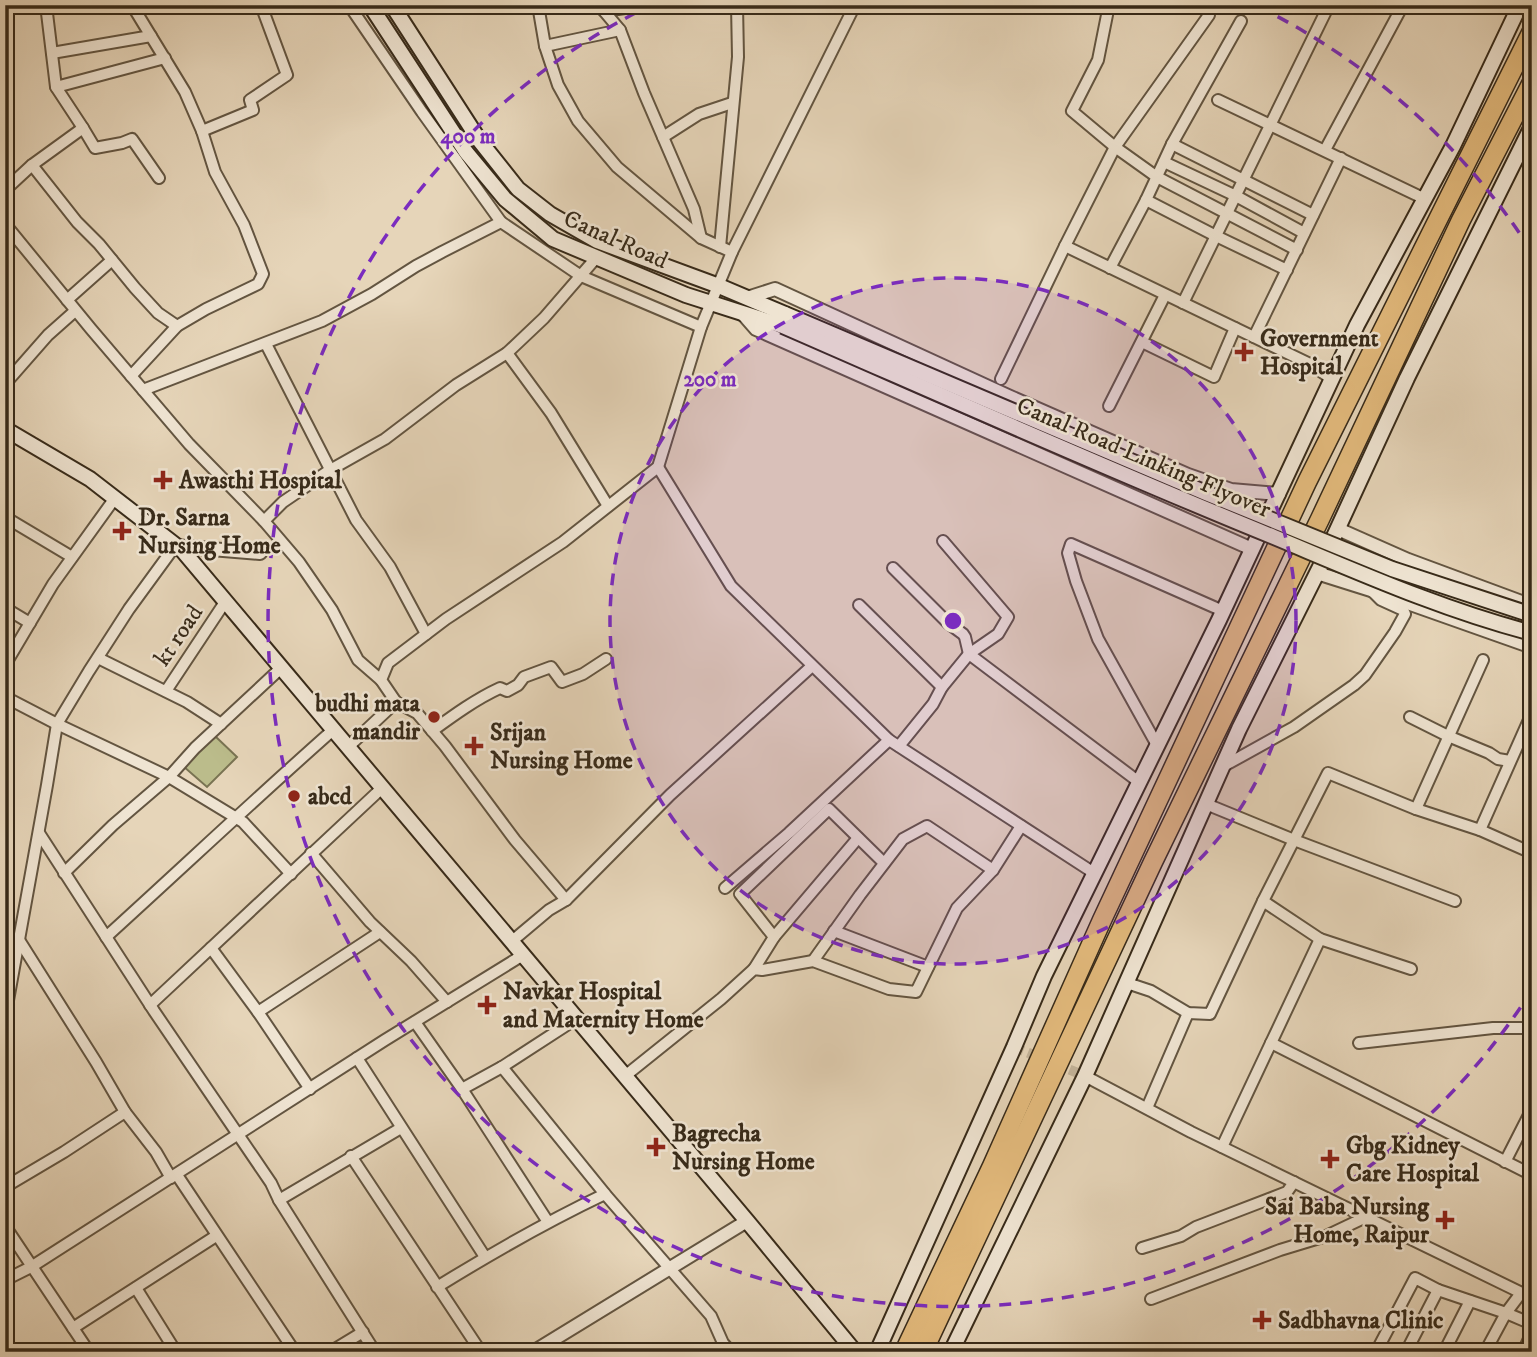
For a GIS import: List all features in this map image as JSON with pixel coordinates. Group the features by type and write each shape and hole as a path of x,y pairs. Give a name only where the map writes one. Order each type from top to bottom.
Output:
{"highway":[{"path":"904,1352 1307,482 1532,32"},
{"path":"923,1352 1153,862 1330,499 1461,220 1532,82"}],"main road":[{"name":"Canal Road","path":"370,5 466,152 505,199 553,239 686,295 742,313"},
{"name":"Canal Road","path":"392,5 479,140 517,189 550,214 597,241 747,298"},
{"path":"877,1352 1044,976 1223,611 1357,325 1454,146 1520,5"},
{"path":"951,1352 1086,1076 1239,729 1317,573 1407,378 1532,126"},
{"name":"Canal Road Linking Flyover","path":"747,298 784,320 1208,510 1387,584 1532,634"},
{"name":"Canal Road Linking Flyover","path":"742,313 784,320 1392,569 1532,615"},
{"path":"5,429 90,479 183,551 855,1352"}],"street":[{"path":"5,8 21,5"},
{"path":"46,5 56,88 95,148 132,139 159,178"},
{"path":"131,376 177,326 258,284 263,274 244,225 215,172 186,92 132,5"},
{"path":"202,131 253,110 250,100 288,75 261,5"},
{"path":"349,5 501,222 581,276 701,327"},
{"path":"538,5 545,46 558,85 578,121 617,167 701,238 732,252"},
{"path":"602,8 646,5"},
{"path":"720,247 738,57 737,5"},
{"path":"382,680 388,663 426,634 563,542 658,467 701,327 732,252 855,5"},
{"path":"1109,5 1098,60 1072,111 1157,177 1297,250"},
{"path":"1001,379 1115,147 1209,15 1209,9 1203,5"},
{"path":"1183,303 1329,5"},
{"path":"1325,150 1403,5"},
{"path":"602,8 620,30 694,209 701,238"},
{"path":"1110,268 1172,144 1241,21"},
{"path":"545,46 620,30"},
{"path":"52,53 151,36"},
{"path":"56,88 165,58"},
{"path":"1218,100 1425,199"},
{"path":"663,137 699,114 732,103"},
{"path":"5,190 32,165 83,128"},
{"path":"1172,144 1313,215"},
{"path":"1254,337 1342,158"},
{"path":"1164,162 1236,196 1304,233"},
{"path":"32,165 77,222 158,313 177,326"},
{"path":"1146,200 1287,270"},
{"path":"143,390 322,321 416,266 501,222"},
{"path":"5,224 189,444 264,521 299,562 325,600 358,660 382,680 396,702 417,713 515,840 566,900"},
{"path":"1065,246 1310,364 1332,379"},
{"path":"264,521 283,502 330,470 385,439 456,384 507,353 544,318 596,258"},
{"path":"67,300 112,260"},
{"path":"747,298 775,289 1188,475 1231,490 1279,494"},
{"path":"1109,406 1165,295"},
{"path":"5,384 75,310"},
{"path":"742,313 756,330 1252,549"},
{"path":"1142,342 1214,377 1235,328"},
{"path":"266,344 356,520 390,567 426,634"},
{"path":"507,353 551,412 608,506"},
{"path":"658,467 731,586 894,743 1094,873"},
{"path":"5,665 53,584 115,498"},
{"path":"5,517 72,556"},
{"path":"1338,528 1408,560 1532,606"},
{"path":"725,888 894,743 933,704 942,687 969,654 998,634 1008,617 943,541"},
{"path":"1157,745 1098,639 1076,581 1069,553 1071,544 1223,611"},
{"path":"6,1013 57,724 130,609 175,546 260,553"},
{"path":"893,568 948,623 963,634 969,654 1139,782"},
{"path":"1317,573 1532,647"},
{"path":"1223,766 1294,727 1365,675 1405,614 1403,610 1381,600 1371,590"},
{"name":"kt road","path":"166,691 225,602"},
{"path":"859,604 942,687"},
{"path":"5,608 30,623"},
{"path":"98,658 187,702 221,724"},
{"path":"432,731 486,694 500,688 507,691 518,685 524,677 551,667 562,682 583,674 606,659"},
{"path":"1416,809 1483,660"},
{"path":"511,942 549,910 566,900 670,795 812,666"},
{"path":"64,873 113,825 169,777 195,748 281,668"},
{"path":"5,696 169,777 235,817 243,822 291,874"},
{"path":"348,747 396,702"},
{"path":"1480,830 1532,713"},
{"path":"1410,717 1489,752 1497,759 1510,761"},
{"path":"106,937 333,730"},
{"path":"1127,983 1151,991 1188,1013 1210,1014 1328,774 1416,809 1480,830 1532,853"},
{"path":"150,1005 382,788"},
{"path":"1206,804 1455,901"},
{"path":"774,937 740,894 829,809 884,863"},
{"path":"813,961 903,839 927,826 993,870"},
{"path":"754,969 813,961 889,989 916,992 957,908 993,870 1021,826"},
{"path":"38,833 271,1183 375,1352"},
{"path":"625,1076 754,969 774,937 859,838"},
{"path":"311,853 370,922 411,961 447,1002"},
{"path":"1264,901 1320,939 1411,969"},
{"path":"834,931 928,967"},
{"path":"258,1012 380,932"},
{"path":"1222,1147 1320,939"},
{"path":"19,940 125,1112 174,1176 295,1352"},
{"path":"211,948 310,1089"},
{"path":"5,1280 31,1267 523,955"},
{"path":"1147,1108 1188,1013"},
{"path":"461,1089 502,1067 576,1019"},
{"path":"415,1022 548,1222"},
{"path":"1359,1043 1493,1028 1532,1028"},
{"path":"1271,1043 1532,1175"},
{"path":"357,1058 485,1257"},
{"path":"502,1067 605,1195 710,1316 729,1351"},
{"path":"1086,1076 1222,1147 1532,1298"},
{"path":"1505,1162 1532,1109"},
{"path":"5,1187 125,1112"},
{"path":"279,1200 401,1128"},
{"path":"351,1156 481,1352"},
{"path":"1142,1248 1181,1236 1196,1227 1287,1192 1294,1182"},
{"path":"437,1287 548,1222 605,1195"},
{"path":"1151,1298 1280,1250 1326,1236 1366,1217"},
{"path":"533,1352 747,1221"},
{"path":"5,1226 89,1352"},
{"path":"73,1328 216,1236"},
{"path":"1376,1352 1415,1278 1438,1290 1532,1324"},
{"path":"136,1288 176,1352"},
{"path":"1406,1352 1438,1290"},
{"path":"1485,1352 1506,1313 1521,1293"},
{"path":"1444,1352 1471,1301"},
{"path":"330,1352 363,1332"},
{"path":"1523,1352 1532,1332"}],"green space":[{"path":"215,736 237,757 207,787 183,766"}],"tunnel":[{"path":"1014,1047 1085,1076"}],"place":[{"name":"Government Hospital","path":"1244,352"},
{"name":"Awasthi Hospital","path":"163,480"},
{"name":"Dr. Sarna Nursing Home","path":"122,531"},
{"name":"budhi mata mandir","path":"434,717"},
{"name":"Srijan Nursing Home","path":"474,746"},
{"name":"abcd","path":"294,796"},
{"name":"Navkar Hospital and Maternity Home","path":"487,1005"},
{"name":"Bagrecha Nursing Home","path":"656,1147"},
{"name":"Gbg Kidney Care Hospital","path":"1330,1159"},
{"name":"Sai Baba Nursing Home, Raipur","path":"1445,1220"},
{"name":"Sadbhavna Clinic","path":"1262,1320"}]}
